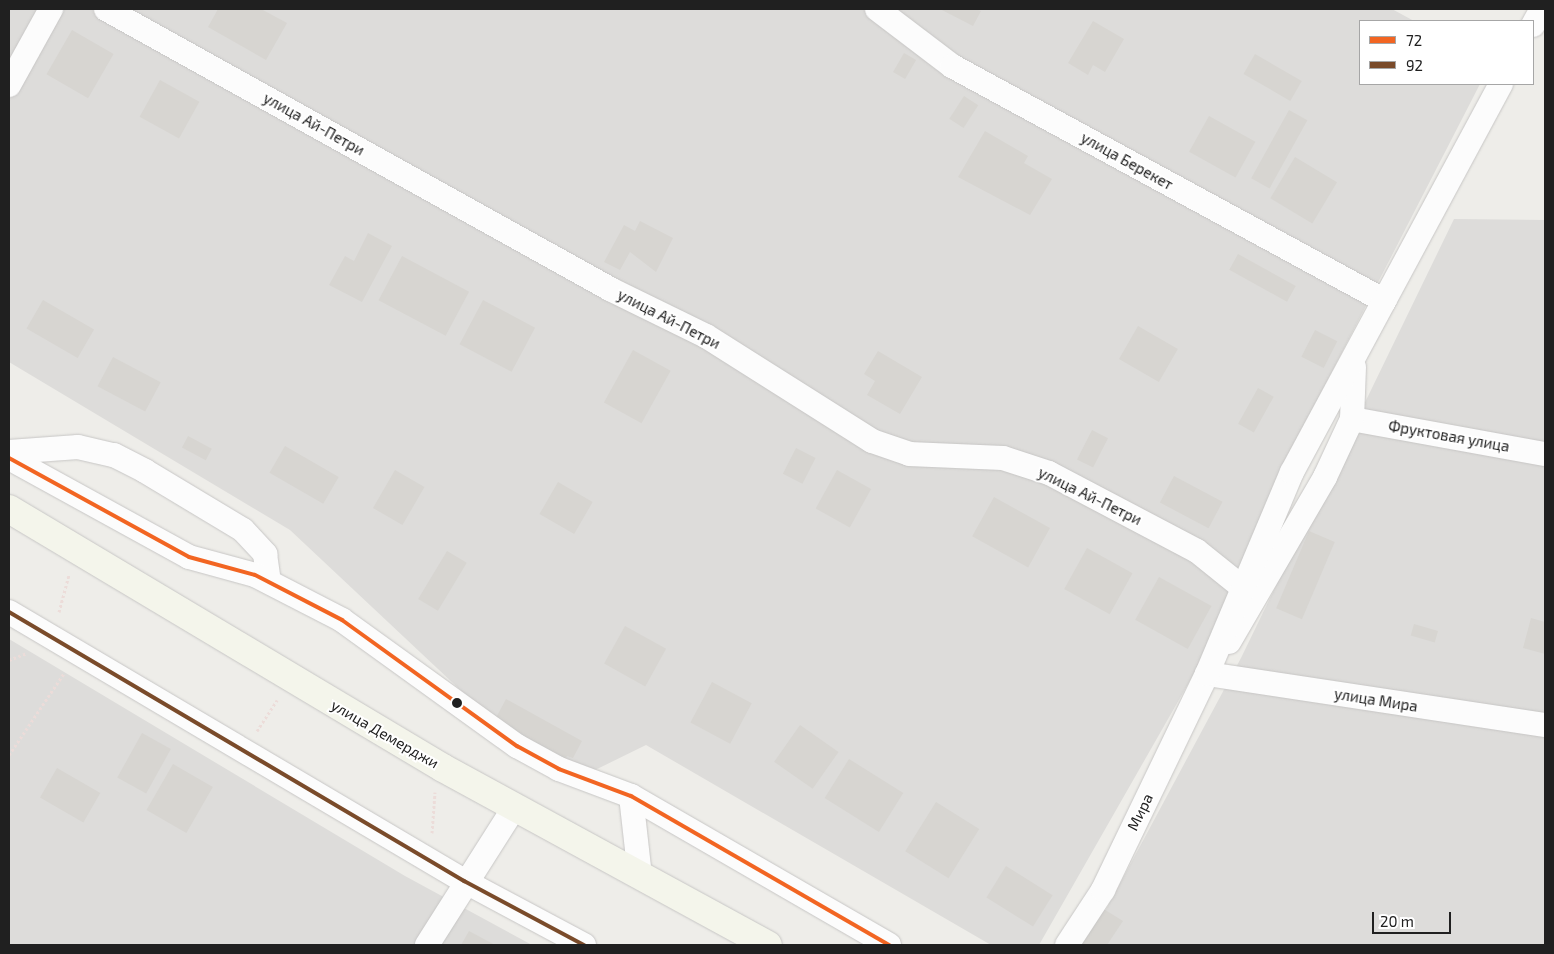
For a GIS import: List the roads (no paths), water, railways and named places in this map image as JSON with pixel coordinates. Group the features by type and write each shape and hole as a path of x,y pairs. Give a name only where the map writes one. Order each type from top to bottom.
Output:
{"main road":[{"name":"улица Демерджи","path":"9,509 290,679 443,768 768,945"}],"street":[{"path":"9,85 51,9"},
{"name":"улица Ай-Петри","path":"106,9 610,289 706,336 872,441 909,454 1003,458 1050,473 1198,551 1242,587"},
{"name":"улица Берекет","path":"877,9 952,66 1384,301"},
{"path":"1534,23 1542,9"},
{"path":"1207,674 1292,472 1354,364 1384,301 1500,85"},
{"path":"1207,674 1250,613 1352,419 1354,364"},
{"name":"Фруктовая улица","path":"1352,419 1545,454"},
{"path":"9,452 78,447 114,455 145,470 243,530 265,554 269,582"},
{"path":"9,458 189,557 269,582 342,620 517,746 559,769 631,796 889,945"},
{"path":"9,612 244,753 464,881 584,945"},
{"name":"улица Мира","path":"1207,674 1545,726"},
{"name":"Мира","path":"1067,945 1103,890 1207,674"},
{"path":"631,796 640,876"},
{"path":"427,945 464,881 514,808"}]}
